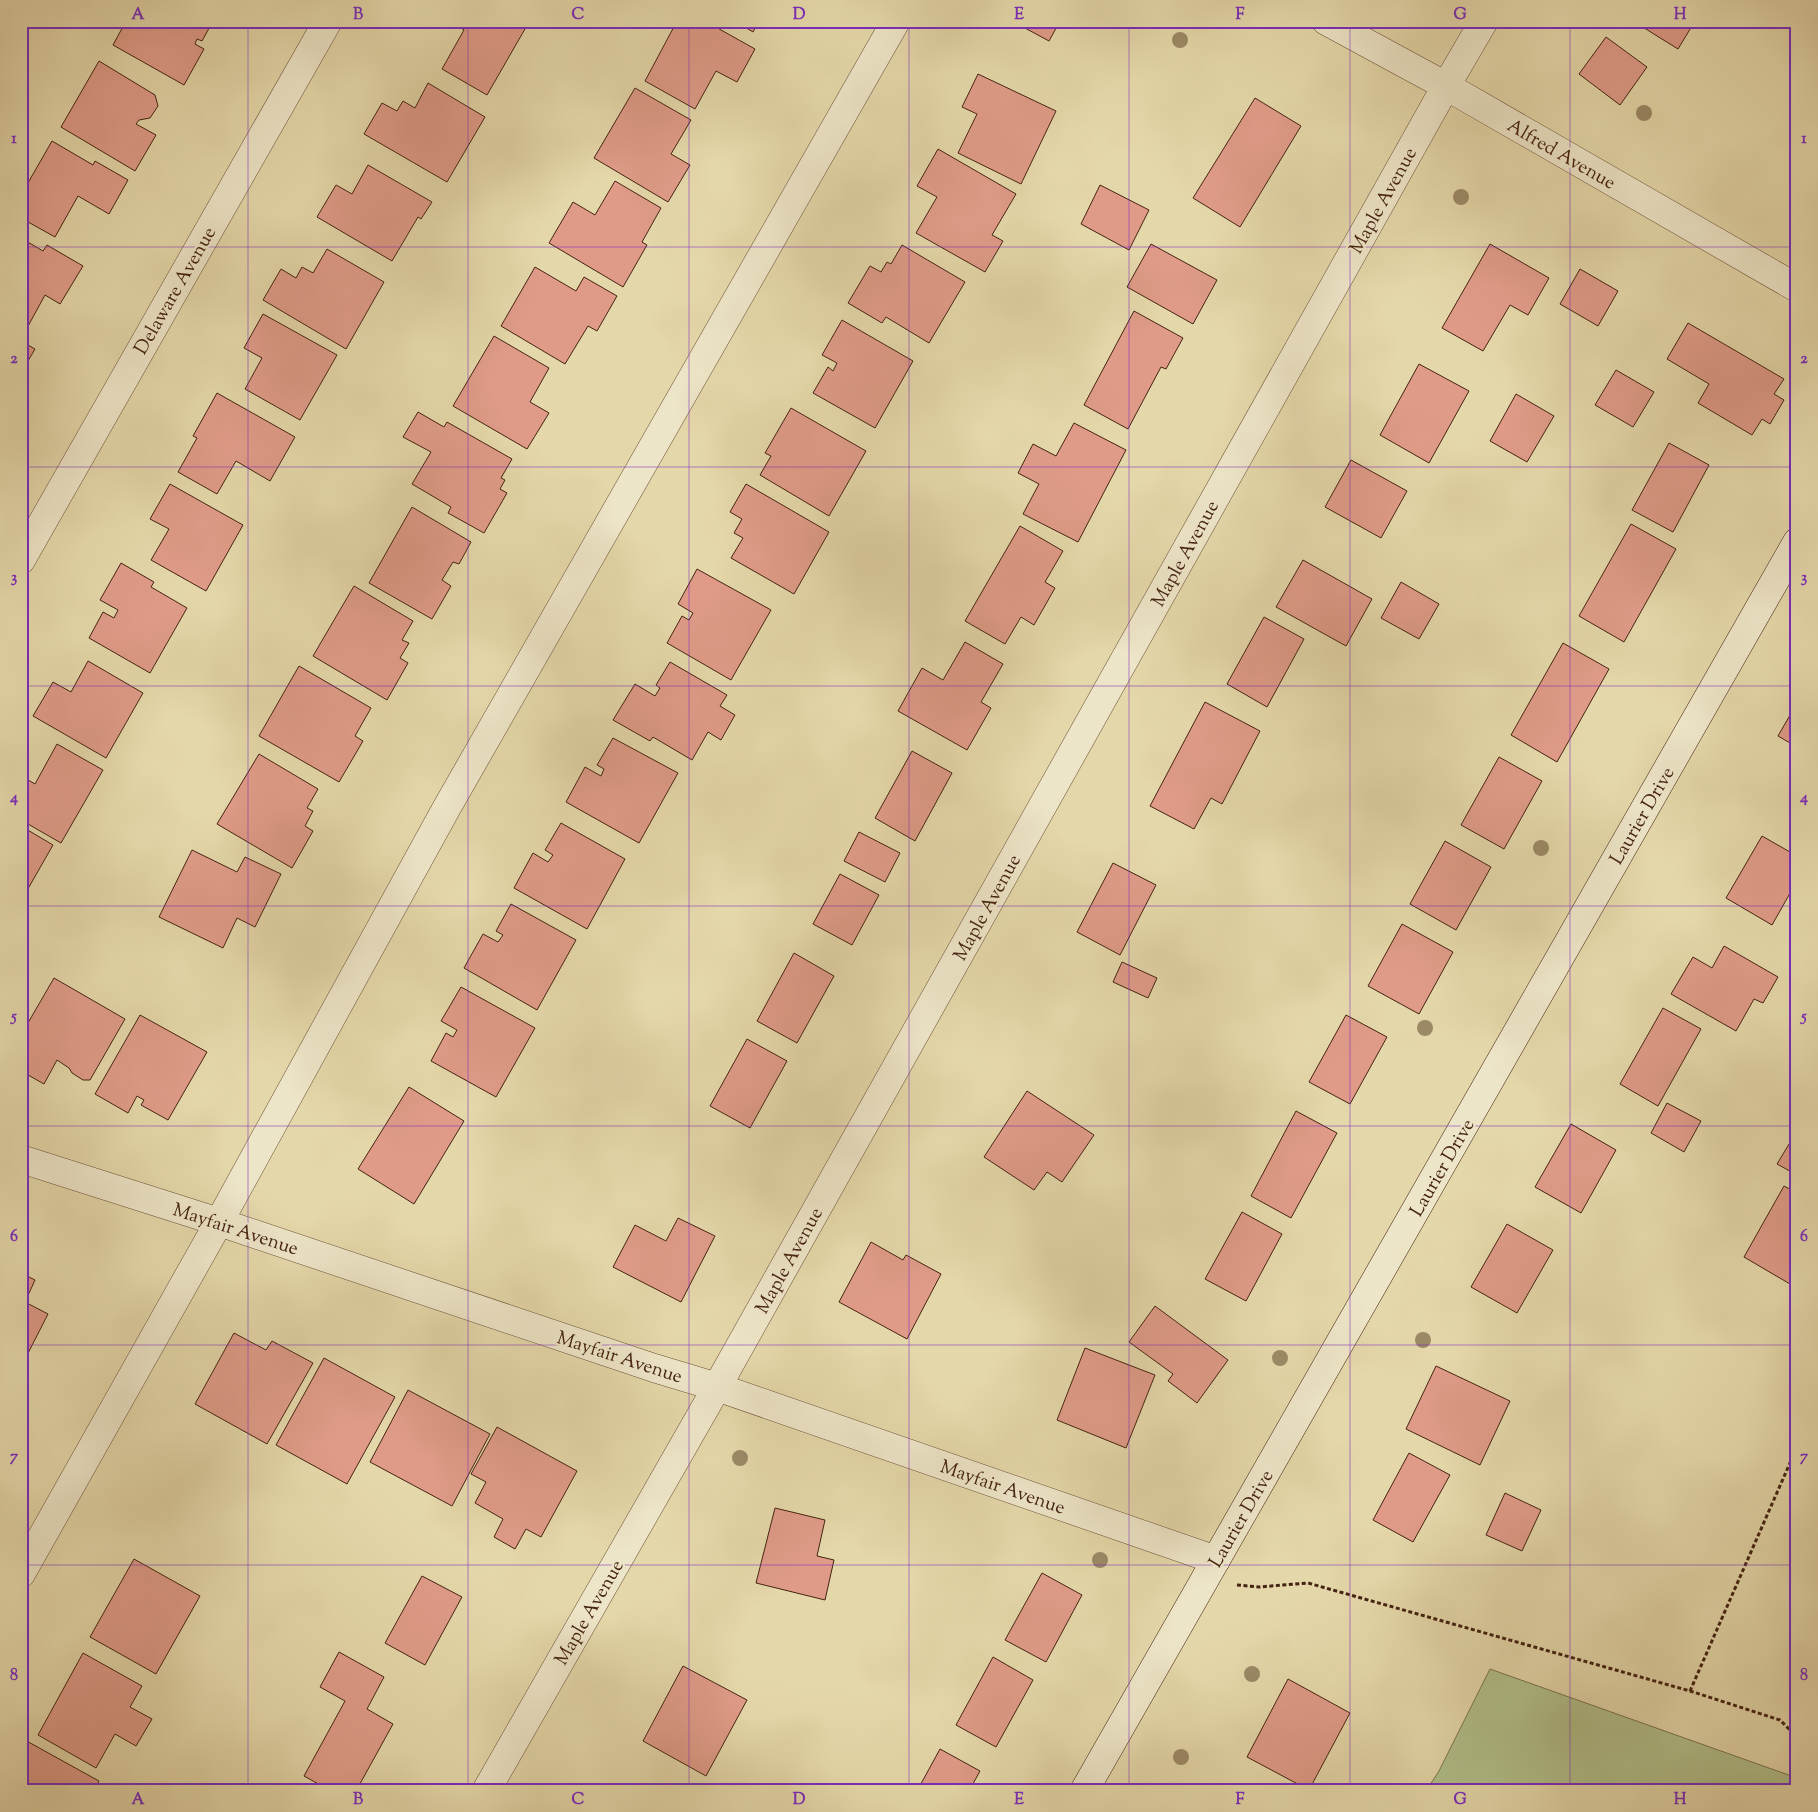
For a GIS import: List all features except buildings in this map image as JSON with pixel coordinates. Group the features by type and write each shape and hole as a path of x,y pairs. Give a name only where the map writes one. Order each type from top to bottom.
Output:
{"street":[{"name":"Delaware Avenue","path":"21,560 328,21"},
{"path":"21,1574 219,1222 446,809 896,21"},
{"name":"Alfred Avenue","path":"1326,21 1446,86 1797,288"},
{"name":"Maple Avenue","path":"486,1791 717,1387 1484,21"},
{"name":"Laurier Drive","path":"1084,1791 1797,542"},
{"name":"Mayfair Avenue","path":"21,1159 219,1222 654,1368 717,1387 1216,1560"}],"path":[{"path":"1690,1691 1797,1447"},
{"path":"1259,1587 1308,1583 1690,1691 1780,1720 1797,1737"}],"green space":[{"path":"1490,1669 1797,1778 1797,1791 1426,1791 1439,1771"}]}
